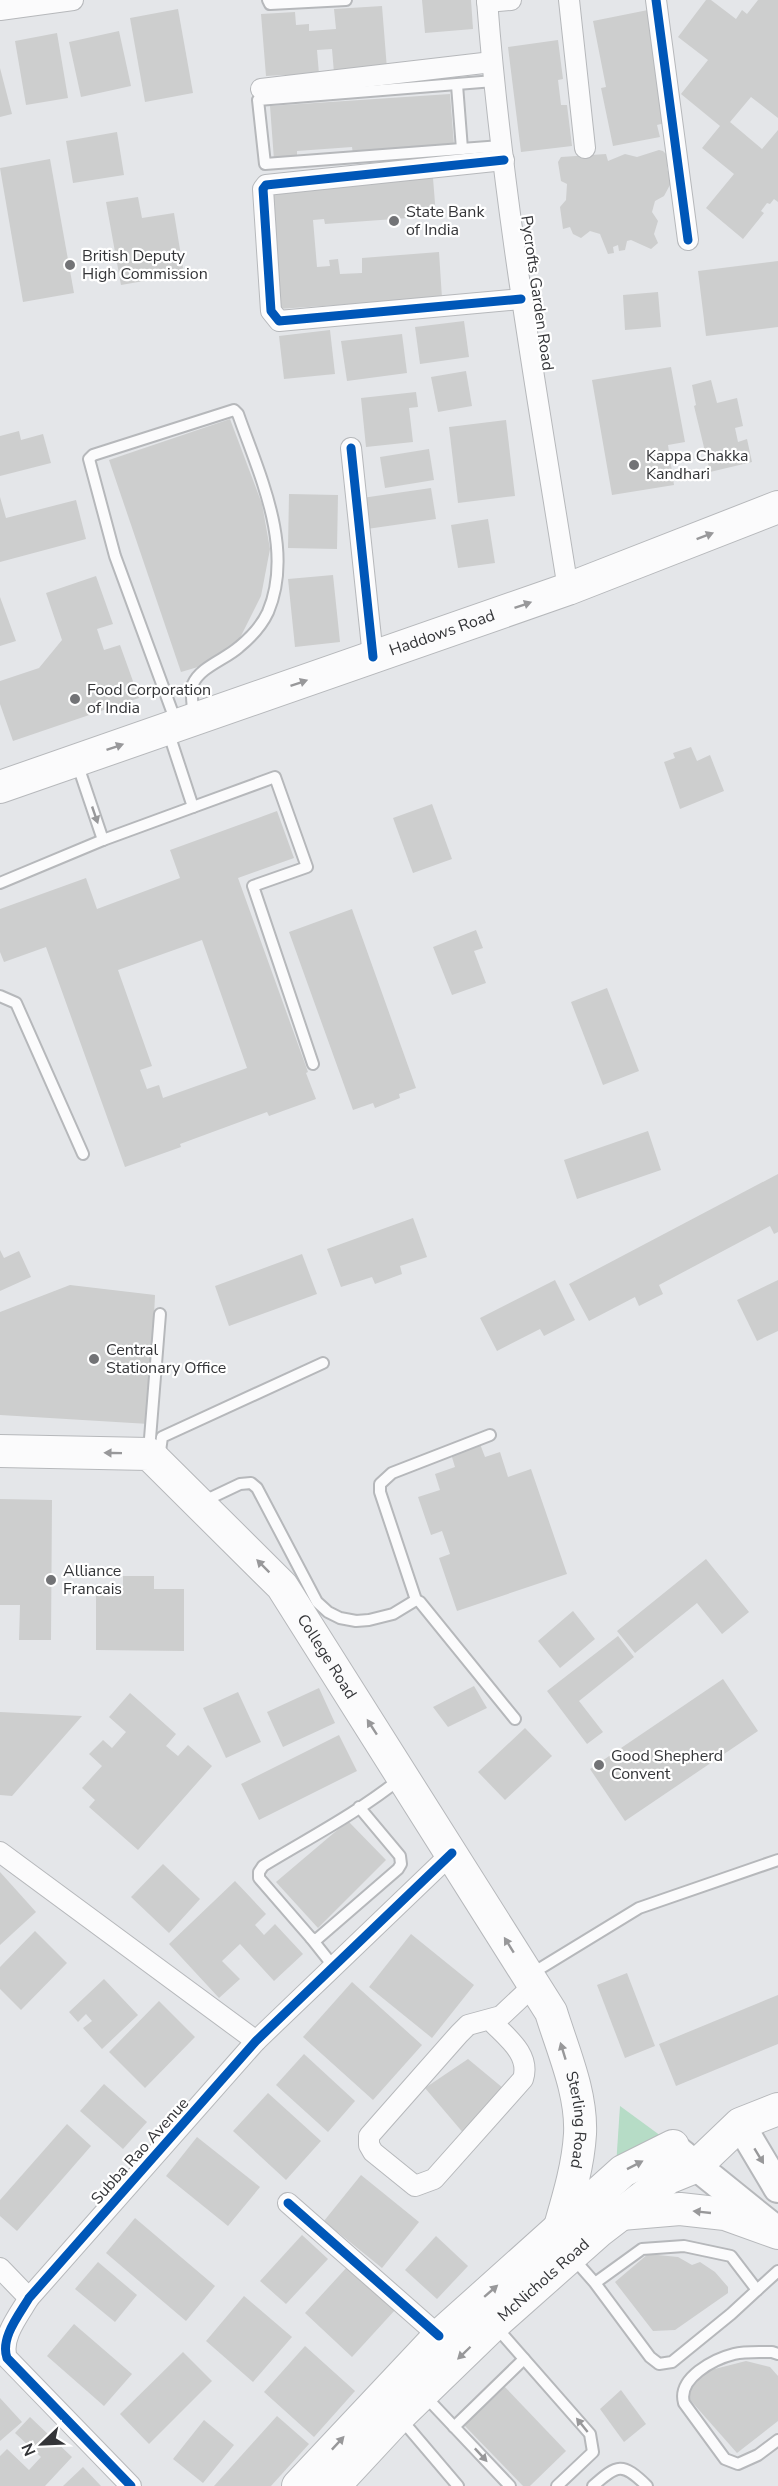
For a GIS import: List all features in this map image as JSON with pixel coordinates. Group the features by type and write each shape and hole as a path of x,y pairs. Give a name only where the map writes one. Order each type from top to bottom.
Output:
{"main road":[{"name":"Haddows Road","path":"0,787 568,589 778,507"},
{"path":"0,1451 154,1459"},
{"name":"College Road","path":"154,1459 282,1586 551,2012"},
{"name":"Sterling Road","path":"551,2012 576,2091 580,2132 565,2243"},
{"path":"565,2243 611,2203 695,2167 740,2124 778,2109"},
{"path":"740,2124 778,2188"},
{"path":"611,2203 623,2171 673,2146 695,2167 778,2233"},
{"path":"576,2167 611,2203 725,2214 778,2233"},
{"name":"McNichols Road","path":"334,2486 399,2416 493,2325 565,2243"},
{"name":"McNichols Road","path":"298,2486 439,2336 565,2243"}],"street":[{"path":"0,10 73,0"},
{"path":"487,1 511,0"},
{"path":"569,0 585,148"},
{"path":"656,0 688,240"},
{"name":"Pycrofts Garden Road","path":"487,1 493,72 521,299 568,589"},
{"path":"261,89 493,72"},
{"path":"503,153 266,184 263,189 271,311 279,321 521,299"},
{"path":"351,448 373,657"},
{"path":"0,1852 256,2041"},
{"name":"Subba Rao Avenue","path":"131,2486 7,2358 3,2350 3,2341 29,2298 256,2041 452,1853"},
{"path":"490,2020 525,2060 526,2069 523,2079 434,2179 415,2186 373,2152 369,2145 369,2136 468,2025 501,2016 531,1980"},
{"path":"288,2202 439,2336"},
{"path":"0,2268 29,2298"}],"lane":[{"path":"268,0 270,4 346,0"},
{"path":"493,72 458,85 258,100 265,164 462,149 503,153"},
{"path":"458,85 462,149"},
{"path":"180,725 192,685 199,676 239,648 256,631 268,613 276,586 278,549 268,500 238,414 234,410 93,454 89,459 115,556 180,725 193,807"},
{"path":"76,760 103,840"},
{"path":"0,883 103,840 275,777 307,867 253,886 313,1064"},
{"path":"0,996 16,1003 83,1154"},
{"path":"154,1459 160,1314"},
{"path":"154,1459 162,1437 323,1363"},
{"path":"490,1435 392,1473 380,1485 380,1492 416,1600 515,1719"},
{"path":"199,1503 240,1484 251,1482 257,1488 317,1602 328,1612 340,1618 356,1621 369,1620 393,1614 416,1600"},
{"path":"334,1966 260,1878 259,1872 262,1866 383,1792 404,1776"},
{"path":"311,1938 316,1940 320,1937 401,1864 400,1856 359,1807"},
{"path":"531,1980 639,1908 778,1860"},
{"path":"565,2243 650,2357 659,2364 672,2362 731,2314 778,2271"},
{"path":"595,2283 642,2248 684,2246 731,2256 757,2290"},
{"path":"493,2325 590,2434 593,2452 557,2486"},
{"path":"778,2354 772,2352 735,2354 704,2367 685,2386 682,2397 725,2459 738,2464 758,2455 778,2440"},
{"path":"453,2426 522,2356"},
{"path":"422,2393 510,2486"},
{"path":"399,2416 458,2486"},
{"path":"593,2486 612,2470 620,2468 630,2470 647,2486"}],"green space":[{"path":"620,2106 676,2147 616,2166"}],"building":[{"path":"422,0 471,0 473,29 425,33"},
{"path":"706,0 711,0 736,19 742,10 747,14 758,0 778,0 778,118 751,97 730,122 762,149 778,130 778,202 774,199 770,204 767,203 761,211 764,213 743,239 706,208 734,174 702,148 720,126 681,94 708,60 678,37"},
{"path":"382,6 387,69 334,73 332,49 317,50 319,74 285,79 285,75 266,76 261,14 295,12 296,25 309,24 309,31 336,29 334,9"},
{"path":"178,9 193,93 145,102 130,18"},
{"path":"648,10 665,123 657,125 660,137 613,146 601,88 606,87 593,21"},
{"path":"119,31 131,86 81,97 69,42"},
{"path":"57,33 68,98 26,105 15,41"},
{"path":"558,40 563,79 558,80 561,105 567,105 572,146 521,152 508,47"},
{"path":"0,68 12,114 0,117"},
{"path":"450,94 454,145 353,154 352,147 297,151 297,158 274,160 270,106"},
{"path":"117,132 124,175 73,183 66,141"},
{"path":"659,150 668,156 667,168 671,183 664,196 655,201 652,212 658,221 654,234 658,243 651,249 631,240 627,241 625,250 619,251 618,245 613,247 614,253 608,254 600,234 590,231 581,238 573,234 570,227 563,229 560,207 566,200 567,184 561,181 558,162 561,157 606,154 608,161 625,154 637,157"},
{"path":"50,159 74,293 23,302 0,168"},
{"path":"433,178 436,216 325,224 324,219 313,220 317,267 330,266 329,260 338,259 340,274 362,273 362,258 439,252 442,298 278,309 269,189"},
{"path":"138,197 142,218 174,213 184,274 121,285 106,202"},
{"path":"778,261 778,327 706,336 698,271"},
{"path":"658,292 661,327 625,330 623,295"},
{"path":"464,321 469,357 420,364 415,327"},
{"path":"330,330 335,374 284,379 279,336"},
{"path":"402,334 407,373 347,381 341,341"},
{"path":"671,367 685,442 668,445 674,485 612,495 592,380"},
{"path":"466,371 472,406 438,412 431,377"},
{"path":"711,380 717,403 737,398 743,426 735,428 738,442 747,439 752,462 710,472 694,406 696,405 692,385"},
{"path":"416,392 418,407 409,408 413,442 366,447 361,398"},
{"path":"230,419 262,504 270,549 261,596 237,644 208,664 181,672 109,460"},
{"path":"506,420 515,496 458,503 449,427"},
{"path":"19,431 21,440 43,434 51,463 0,476 0,436"},
{"path":"429,449 434,480 385,488 380,457"},
{"path":"431,488 436,519 367,529 362,498"},
{"path":"289,494 338,495 337,549 288,548"},
{"path":"0,497 6,518 76,500 86,539 0,562"},
{"path":"488,519 495,563 458,568 451,525"},
{"path":"333,575 340,642 295,647 288,579"},
{"path":"96,576 113,624 97,629 104,650 120,645 139,698 13,741 0,704 0,681 39,668 62,640 46,593"},
{"path":"0,597 16,641 0,646"},
{"path":"691,747 697,761 710,755 724,791 680,809 664,762 675,758 673,753"},
{"path":"432,804 452,859 413,873 393,818"},
{"path":"277,811 294,858 238,878 316,1099 269,1116 267,1112 125,1167 46,947 4,962 0,952 0,909 86,878 97,909 180,878 170,850","holes":["202,940 247,1068 163,1098 159,1085 147,1089 140,1070 152,1066 118,970"]},
{"path":"352,909 416,1088 399,1094 400,1098 375,1108 373,1103 353,1110 289,932"},
{"path":"476,930 483,948 474,951 486,983 452,995 433,947"},
{"path":"607,988 639,1071 603,1085 571,1002"},
{"path":"648,1131 661,1170 577,1199 564,1160"},
{"path":"778,1174 778,1232 774,1234 770,1226 659,1285 663,1294 639,1306 635,1297 589,1321 569,1284"},
{"path":"413,1218 427,1257 400,1266 402,1274 375,1284 372,1277 341,1287 327,1249"},
{"path":"0,1250 4,1258 19,1251 31,1277 0,1291"},
{"path":"302,1254 317,1294 229,1326 215,1286"},
{"path":"555,1280 575,1320 544,1336 540,1329 497,1351 480,1318"},
{"path":"778,1280 778,1331 757,1341 737,1300"},
{"path":"70,1285 155,1295 149,1424 0,1415 0,1312"},
{"path":"480,1444 485,1457 500,1452 508,1477 531,1469 567,1574 457,1611 439,1558 450,1554 442,1531 431,1535 418,1497 440,1490 435,1474 455,1467 451,1454"},
{"path":"0,1499 52,1500 51,1640 19,1640 20,1605 0,1605"},
{"path":"706,1559 749,1612 722,1634 697,1603 635,1653 617,1631"},
{"path":"123,1576 154,1576 154,1589 184,1589 184,1651 96,1650 96,1588 123,1588"},
{"path":"573,1611 595,1639 560,1668 538,1641"},
{"path":"618,1636 634,1657 579,1701 603,1732 587,1744 547,1691"},
{"path":"723,1679 758,1731 625,1821 590,1769"},
{"path":"474,1686 487,1708 448,1727 433,1707"},
{"path":"319,1688 335,1723 283,1747 267,1712"},
{"path":"238,1692 261,1742 226,1758 203,1708"},
{"path":"130,1693 176,1734 166,1746 178,1756 188,1745 212,1766 138,1850 89,1807 95,1800 82,1788 102,1766 89,1754 103,1740 112,1748 126,1732 109,1717"},
{"path":"0,1712 82,1716 12,1796 0,1795"},
{"path":"525,1728 552,1756 505,1800 478,1772"},
{"path":"339,1735 357,1771 259,1820 241,1784"},
{"path":"348,1821 386,1860 318,1928 276,1882"},
{"path":"163,1864 200,1899 169,1933 131,1897"},
{"path":"0,1872 36,1912 0,1945"},
{"path":"235,1881 266,1914 255,1925 264,1935 275,1924 303,1954 274,1981 240,1944 222,1961 240,1979 219,1998 169,1944"},
{"path":"35,1931 67,1963 21,2010 0,1989 0,1967"},
{"path":"411,1934 474,1985 432,2038 369,1987"},
{"path":"627,1973 655,2046 625,2058 597,1985"},
{"path":"104,1979 138,2015 102,2049 83,2028 92,2021 86,2014 78,2022 69,2012"},
{"path":"352,1982 422,2045 373,2100 303,2037"},
{"path":"778,1995 778,2044 676,2086 659,2044"},
{"path":"159,2001 195,2037 145,2088 109,2052"},
{"path":"304,2054 355,2101 328,2132 276,2085"},
{"path":"468,2059 503,2088 465,2135 425,2088"},
{"path":"104,2084 147,2122 123,2149 80,2111"},
{"path":"268,2093 321,2141 286,2180 233,2131"},
{"path":"67,2124 91,2146 17,2231 0,2216 0,2200"},
{"path":"197,2137 260,2187 228,2226 166,2176"},
{"path":"361,2175 419,2222 382,2268 324,2221"},
{"path":"135,2218 215,2286 186,2321 106,2253"},
{"path":"302,2235 328,2259 286,2304 260,2281"},
{"path":"436,2236 468,2266 437,2299 405,2270"},
{"path":"648,2254 678,2257 692,2265 700,2262 715,2272 728,2287 728,2293 675,2330 653,2331 615,2282"},
{"path":"98,2262 137,2295 115,2322 75,2289"},
{"path":"348,2266 395,2310 352,2357 305,2313"},
{"path":"244,2296 292,2337 253,2382 206,2341"},
{"path":"74,2324 132,2374 104,2406 47,2356"},
{"path":"305,2346 355,2391 314,2437 264,2392"},
{"path":"183,2352 212,2381 149,2444 120,2414"},
{"path":"746,2361 770,2367 778,2376 778,2421 737,2453 684,2393 703,2372"},
{"path":"503,2385 566,2451 530,2486 523,2486 463,2424"},
{"path":"621,2390 646,2424 624,2442 600,2409"},
{"path":"0,2398 22,2422 0,2441"},
{"path":"277,2416 309,2444 271,2486 214,2486"},
{"path":"30,2417 72,2457 45,2486 0,2486 0,2456 7,2449 29,2470 41,2457 15,2433"},
{"path":"204,2420 234,2445 203,2483 173,2459"},
{"path":"83,2467 101,2486 63,2486"}],"cycle path":[{"path":"656,0 688,240"},
{"path":"504,160 266,185 263,189 271,311 279,321 521,299"},
{"path":"351,448 373,657"},
{"path":"131,2486 7,2358 6,2343 12,2327 29,2298 256,2041 452,1853"},
{"path":"288,2203 439,2336"}],"place":[{"name":"State Bank of India","path":"394,221"},
{"name":"British Deputy High Commission","path":"70,265"},
{"name":"Kappa Chakka Kandhari","path":"634,465"},
{"name":"Food Corporation of India","path":"75,699"},
{"name":"Central Stationary Office","path":"94,1359"},
{"name":"Alliance Francais","path":"51,1580"},
{"name":"Good Shepherd Convent","path":"599,1765"}]}
